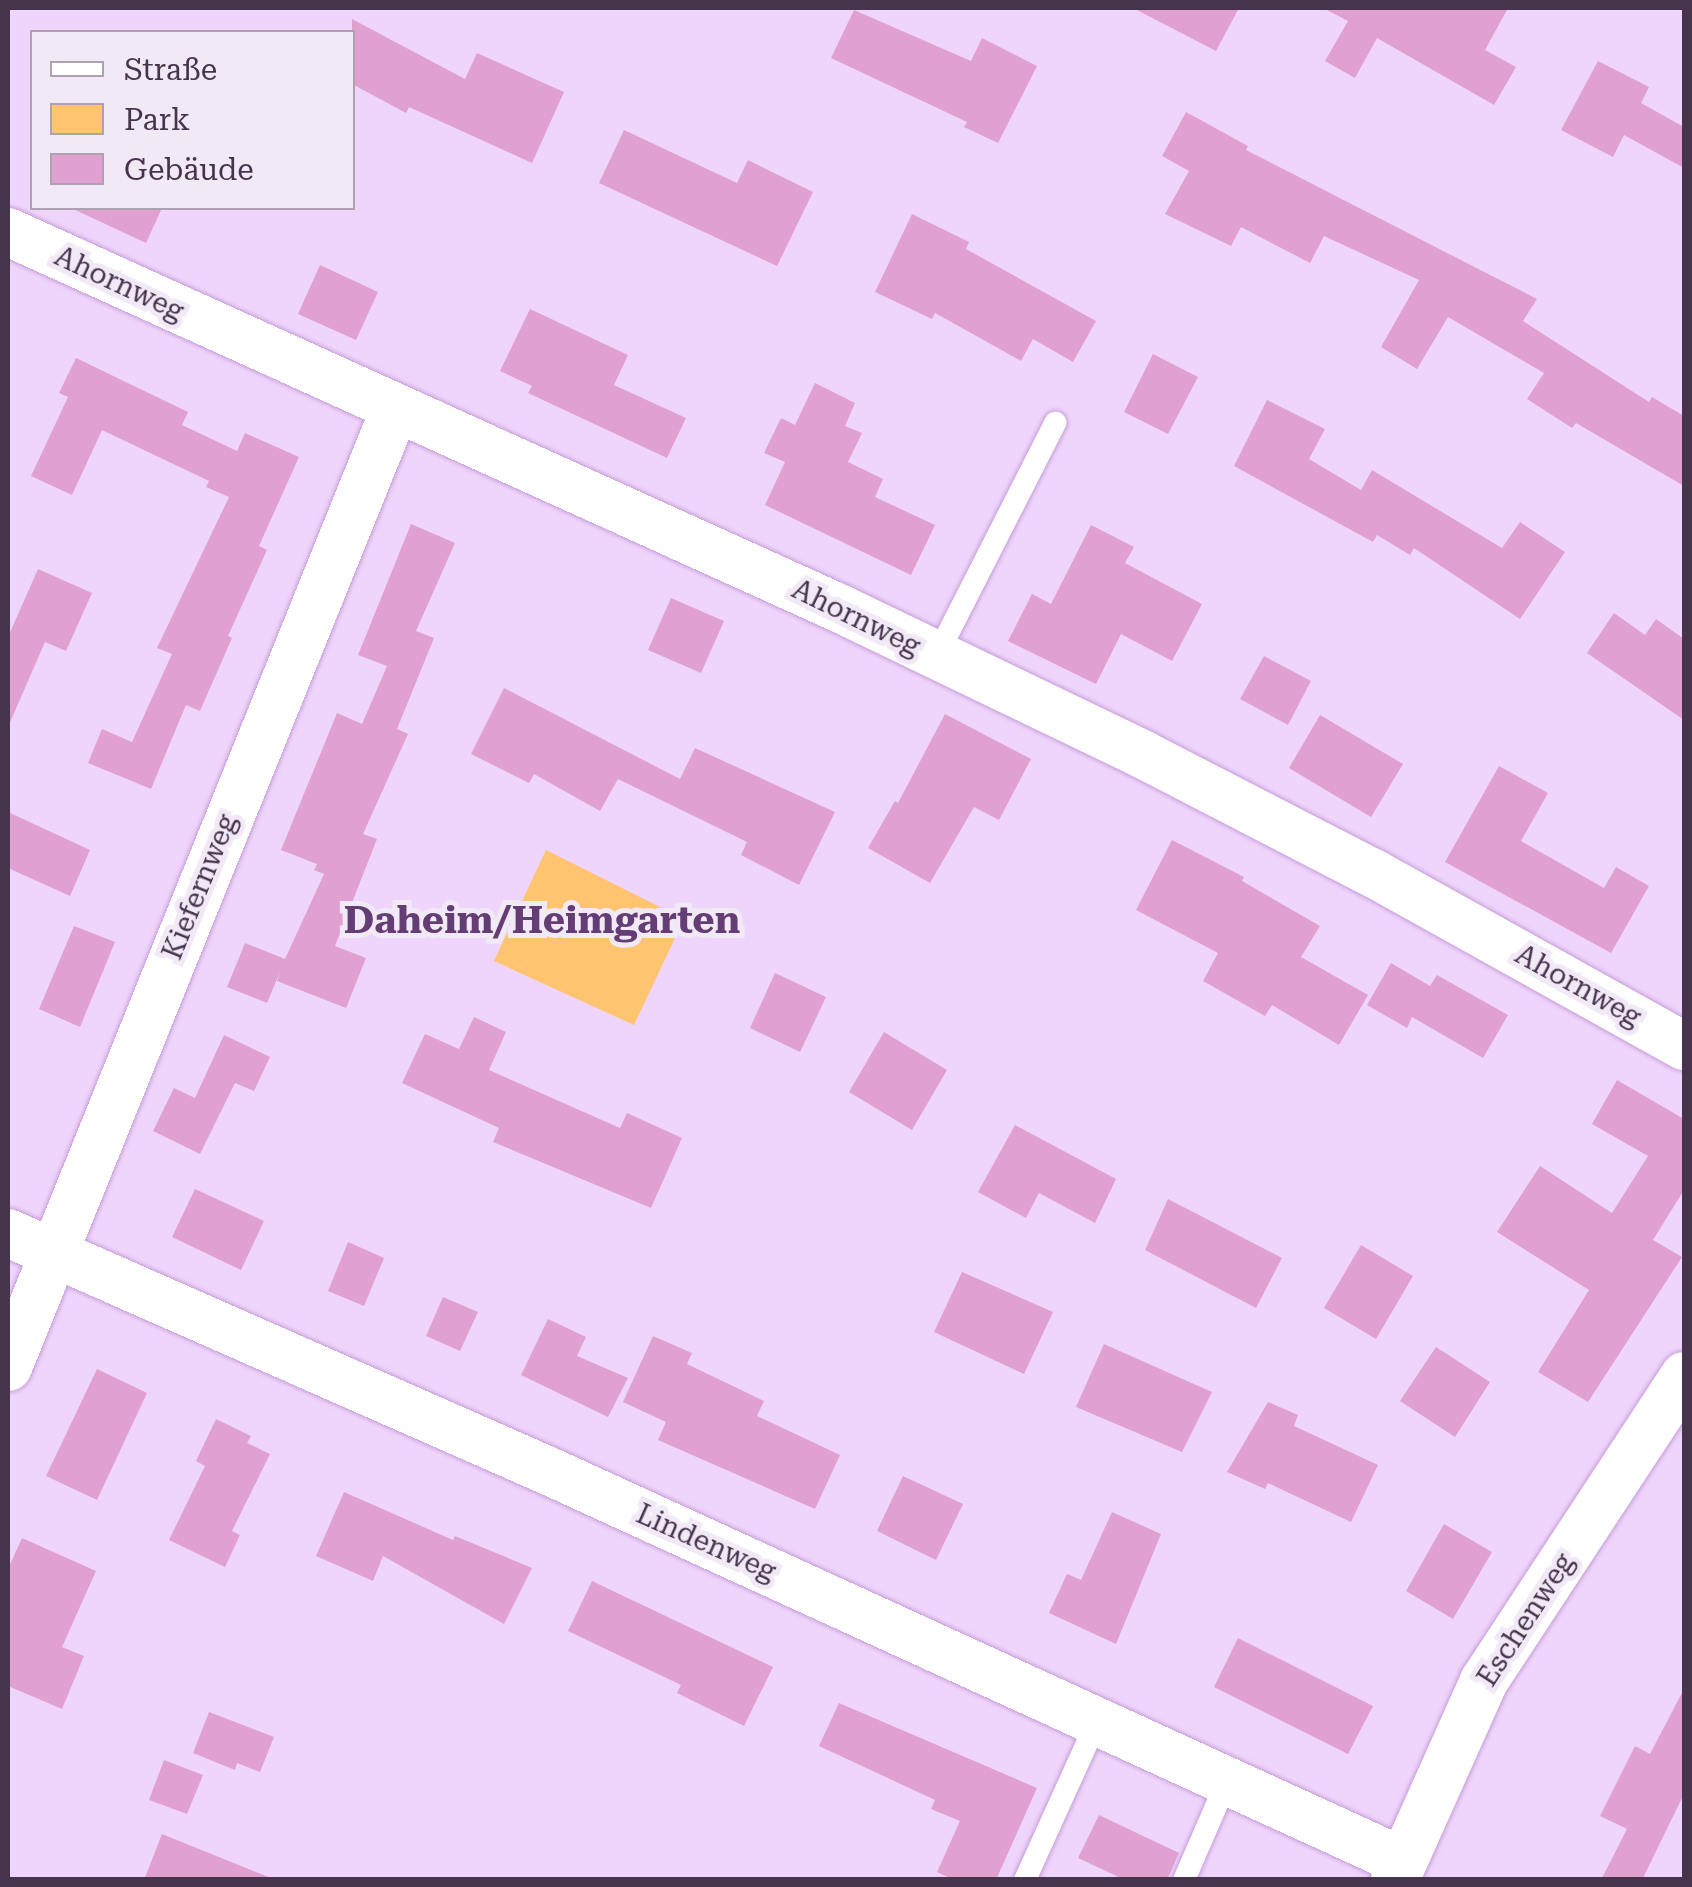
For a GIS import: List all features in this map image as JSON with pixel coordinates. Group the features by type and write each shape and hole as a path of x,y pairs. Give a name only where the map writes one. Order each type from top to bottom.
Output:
{"street":[{"name":"Ahornweg","path":"8,232 824,601 1144,755 1340,856 1684,1046"},
{"name":"Kiefernweg","path":"8,1367 395,409"},
{"name":"Lindenweg","path":"8,1233 1098,1719 1228,1779 1398,1870"},
{"name":"Eschenweg","path":"1398,1870 1484,1681 1684,1376"}],"lane":[{"path":"936,657 1055,423"},
{"path":"1026,1880 1098,1719"},
{"path":"1184,1880 1228,1779"}],"green space":[{"path":"546,850 684,919 634,1025 494,961"}],"building":[{"path":"1133,8 1239,8 1216,51"},
{"path":"1323,8 1508,8 1485,50 1516,67 1494,105 1377,38 1355,78 1325,61 1348,21"},
{"path":"854,10 971,61 982,38 1037,66 998,143 964,127 967,122 831,58"},
{"path":"352,19 465,79 477,53 564,92 532,163 409,107 406,113 355,86"},
{"path":"1598,61 1649,87 1641,103 1684,127 1684,168 1624,135 1613,157 1561,130"},
{"path":"1186,112 1248,146 1246,150 1537,299 1523,321 1649,402 1652,397 1684,416 1684,486 1576,423 1572,428 1527,399 1544,373 1448,317 1417,369 1381,347 1419,280 1324,236 1310,263 1241,227 1231,246 1165,214 1189,171 1162,156"},
{"path":"624,130 737,183 748,160 813,192 777,266 599,183"},
{"path":"75,210 161,210 146,243"},
{"path":"912,214 969,242 966,249 1096,321 1073,362 1033,339 1021,361 935,313 932,319 875,292"},
{"path":"320,265 378,292 356,340 298,314"},
{"path":"530,309 628,355 614,385 686,418 667,458 528,393 532,386 500,371"},
{"path":"1153,354 1198,377 1168,434 1124,412"},
{"path":"76,358 188,412 182,425 237,451 245,433 299,457 259,546 267,550 200,711 186,705 151,789 88,763 102,729 132,742 172,654 157,648 229,497 206,487 209,481 102,430 72,495 31,476 68,397 59,393"},
{"path":"815,383 855,403 845,426 862,433 848,462 883,479 875,497 935,525 911,575 765,505 785,462 764,453 781,418 795,425"},
{"path":"1267,400 1325,429 1309,459 1361,490 1372,470 1502,548 1520,522 1565,552 1520,619 1414,548 1410,555 1377,535 1373,542 1234,466"},
{"path":"411,524 455,543 416,631 434,638 397,729 408,734 363,834 377,839 335,946 366,958 346,1008 277,981 280,972 267,1003 227,987 245,943 285,959 324,874 314,870 317,864 281,850 337,713 362,724 387,666 358,655"},
{"path":"1091,525 1134,547 1125,563 1202,604 1172,661 1121,634 1096,684 1008,641 1032,594 1051,604"},
{"path":"38,569 92,593 66,651 45,642 8,727 8,637"},
{"path":"671,598 724,621 701,673 648,650"},
{"path":"1614,613 1645,635 1656,619 1684,639 1684,720 1587,653"},
{"path":"1264,656 1311,681 1288,725 1240,699"},
{"path":"504,688 680,779 695,748 835,812 799,885 741,855 747,842 618,779 600,811 534,774 529,783 471,754"},
{"path":"945,714 1031,759 999,820 974,807 930,883 868,848 895,801 898,803"},
{"path":"1320,715 1403,764 1371,817 1289,768"},
{"path":"1499,766 1548,793 1521,841 1604,888 1616,867 1649,886 1611,953 1445,862"},
{"path":"8,812 90,850 70,896 8,868"},
{"path":"1172,840 1244,877 1242,881 1320,926 1301,957 1368,995 1339,1045 1272,1005 1265,1016 1203,981 1218,953 1136,910"},
{"path":"74,926 115,942 80,1027 39,1009"},
{"path":"1391,963 1430,986 1437,975 1508,1015 1483,1058 1412,1017 1407,1028 1367,1005"},
{"path":"775,973 826,997 800,1052 750,1028"},
{"path":"474,1017 506,1032 489,1070 620,1128 627,1113 682,1138 651,1208 493,1142 499,1128 402,1083 425,1034 459,1049"},
{"path":"884,1032 947,1070 912,1130 849,1092"},
{"path":"224,1035 270,1057 254,1091 235,1083 200,1154 153,1131 174,1088 195,1098"},
{"path":"1617,1080 1684,1119 1684,1190 1653,1240 1682,1257 1588,1402 1538,1372 1589,1290 1497,1232 1540,1166 1612,1213 1648,1156 1592,1124"},
{"path":"1015,1125 1116,1179 1095,1223 1039,1193 1026,1218 978,1192"},
{"path":"195,1189 264,1221 241,1270 172,1237"},
{"path":"1168,1199 1282,1258 1256,1308 1145,1250"},
{"path":"348,1242 384,1258 364,1306 328,1291"},
{"path":"1361,1245 1413,1276 1376,1339 1324,1308"},
{"path":"962,1272 1053,1312 1024,1374 934,1332"},
{"path":"443,1297 478,1312 460,1351 426,1336"},
{"path":"548,1319 586,1337 577,1356 628,1378 608,1417 521,1375"},
{"path":"653,1336 692,1353 687,1364 764,1401 757,1416 840,1455 815,1509 658,1440 666,1422 623,1402"},
{"path":"1104,1344 1212,1392 1182,1452 1076,1407"},
{"path":"1436,1347 1490,1382 1455,1437 1400,1401"},
{"path":"97,1369 147,1393 97,1500 46,1476"},
{"path":"1268,1402 1298,1415 1294,1426 1378,1465 1351,1522 1268,1483 1265,1489 1227,1472"},
{"path":"216,1419 251,1436 247,1443 270,1454 232,1531 240,1535 225,1567 169,1540 205,1466 196,1461"},
{"path":"903,1476 963,1504 936,1560 877,1531"},
{"path":"344,1492 453,1540 455,1536 532,1568 504,1624 383,1556 373,1581 316,1556"},
{"path":"1112,1512 1161,1534 1116,1644 1049,1613 1067,1574 1081,1580"},
{"path":"1444,1524 1492,1552 1453,1619 1406,1591"},
{"path":"22,1538 96,1571 62,1647 84,1656 62,1709 8,1686 8,1569"},
{"path":"592,1581 773,1667 744,1726 677,1693 681,1685 568,1631"},
{"path":"1238,1638 1373,1706 1348,1754 1214,1687"},
{"path":"1684,1689 1684,1794 1642,1880 1601,1880 1627,1829 1600,1816 1635,1746 1650,1754"},
{"path":"839,1703 1037,1788 996,1880 954,1880 937,1872 960,1821 931,1809 935,1800 819,1746"},
{"path":"209,1712 274,1737 260,1772 237,1763 235,1770 193,1753"},
{"path":"164,1760 203,1775 187,1814 149,1800"},
{"path":"1099,1815 1179,1853 1167,1880 1125,1880 1078,1858"},
{"path":"162,1834 271,1878 144,1880"}],"district":[{"name":"Daheim/Heimgarten","path":"542,921"}]}
